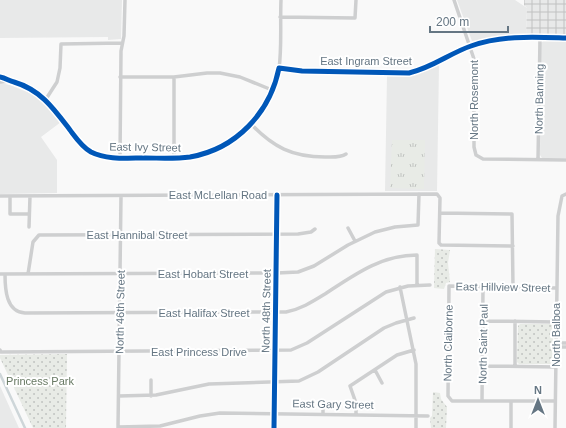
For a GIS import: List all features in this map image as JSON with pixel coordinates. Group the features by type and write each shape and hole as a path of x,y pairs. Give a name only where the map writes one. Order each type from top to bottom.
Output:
{"street":[{"path":"120,158 120,77 122,43 124,36 125,0"},
{"path":"281,0 279,68 272,90 262,111 251,124 271,144 292,153 316,157 339,157 346,154"},
{"path":"280,17 355,18 356,0"},
{"name":"North Rosemont","path":"454,0 471,46 474,59 474,147 476,155 483,159 538,160"},
{"name":"North Banning","path":"538,160 540,37"},
{"name":"East Ingram Street","path":"279,68 307,71 409,73 425,68 471,46 504,38 566,38"},
{"path":"46,100 57,82 60,68 61,44 122,43"},
{"path":"120,77 174,77 207,72 220,73 240,77 272,90"},
{"name":"East Ivy Street","path":"0,77 29,88 46,100 84,146 103,156 120,158 189,157 213,151 228,143 251,124"},
{"path":"174,77 174,158"},
{"name":"East Ivy Street","path":"0,82 11,81"},
{"path":"538,160 566,160"},
{"name":"East Hobart Street","path":"0,274 298,272 314,266 355,241 386,229 418,225 419,194"},
{"name":"East McLellan Road","path":"0,196 437,194 440,198 440,213"},
{"name":"North Balboa","path":"555,428 558,216 564,194"},
{"name":"North 48th Street","path":"274,428 277,195"},
{"path":"10,196 10,214 29,214"},
{"path":"29,227 30,196"},
{"name":"North 46th Street","path":"118,427 121,196"},
{"path":"513,246 441,245 440,213 512,214 513,246 513,287"},
{"path":"348,228 355,241"},
{"name":"East Hannibal Street","path":"28,274 33,242 40,236 306,234 315,229"},
{"name":"East Halifax Street","path":"5,274 6,295 13,308 20,313 276,312 300,309 375,263 396,257 417,255 417,285"},
{"name":"East Princess Drive","path":"0,350 1,352 275,351 298,348 381,294 400,287 430,285"},
{"name":"East Hillview Street","path":"449,286 556,288"},
{"name":"North Claiborne","path":"449,286 449,399 482,401"},
{"path":"400,287 414,350 416,371 416,428"},
{"name":"North Saint Paul","path":"482,401 484,287"},
{"path":"119,396 151,396 209,384 299,381 314,375 384,328 407,319 414,318"},
{"path":"483,321 556,322"},
{"path":"514,366 515,321"},
{"path":"556,345 566,343"},
{"path":"556,345 566,347"},
{"path":"356,415 356,403 350,386 402,353 414,350"},
{"path":"483,366 556,367"},
{"path":"375,370 382,383"},
{"path":"151,380 151,396"},
{"path":"482,401 555,402"},
{"path":"511,401 511,428"},
{"path":"323,406 323,414"},
{"name":"East Gary Street","path":"118,427 160,426 200,416 220,413 428,416"}],"shaded area":[{"path":"0,0 122,0 121,39 108,40 108,37 0,38"},
{"path":"457,0 515,0 527,8 526,35 509,35 472,41"},
{"path":"524,0 566,0 566,35 526,35 527,8 524,5"},
{"path":"544,40 566,40 566,158 542,158 540,155 541,43"},
{"path":"439,65 437,191 385,191 387,76 415,75"},
{"path":"0,83 10,85 32,94 47,105 61,122 41,137 57,160 57,193 0,194"},
{"path":"0,386 19,428 0,428"}],"green space":[{"path":"392,140 425,140 424,189 390,188"},
{"path":"435,249 450,250 448,263 450,282 446,283 444,289 434,288"},
{"path":"520,324 552,324 553,363 519,364 517,362 518,326"},
{"name":"Princess Park","path":"67,354 66,428 33,428 0,358 0,355"},
{"path":"433,392 440,393 441,399 447,407 446,428 431,428 430,418 432,416"}],"waterway":[{"path":"0,374 25,428"}],"cycle path":[{"path":"0,77 24,85 39,95 52,108 79,142 85,148 97,155 117,158 184,158 207,153 222,146 236,137 248,126 259,114 268,100 279,68 302,71 409,73 425,68 463,49 483,42 506,38 566,38"},
{"path":"274,428 277,195"}]}
